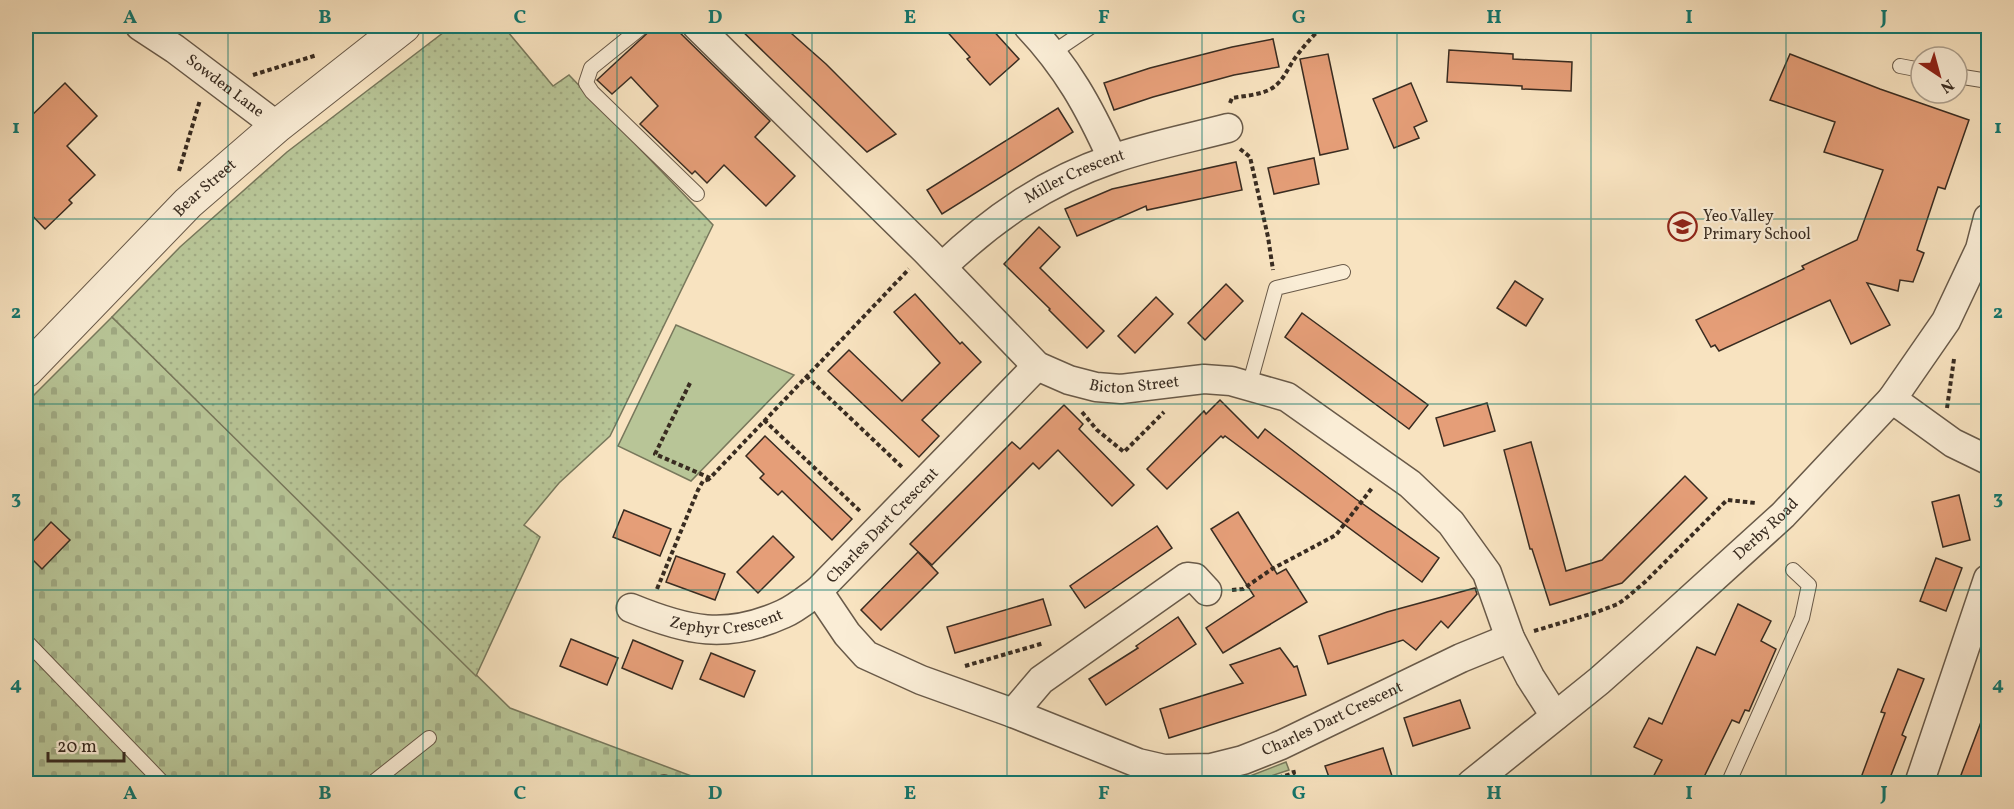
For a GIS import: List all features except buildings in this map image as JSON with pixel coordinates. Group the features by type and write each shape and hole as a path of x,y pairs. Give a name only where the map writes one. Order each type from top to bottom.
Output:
{"street":[{"name":"Sowden Lane","path":"140,26 277,126"},
{"name":"Bear Street","path":"26,371 188,203 277,126 404,26"},
{"name":"Bicton Street","path":"697,26 934,259 1037,366 1069,380 1096,387 1121,389 1204,379 1231,381 1287,397 1410,484 1451,523 1487,573 1510,638 1555,716"},
{"path":"1028,26 1052,53 1078,90 1093,115 1112,158"},
{"name":"Miller Crescent","path":"934,259 974,236 1018,204 1063,179 1112,158 1231,129"},
{"name":"Derby Road","path":"1471,783 1643,642 1791,506 1892,399 1946,321 1984,250 1989,218"},
{"name":"Charles Dart Crescent","path":"1037,366 818,591 847,634 866,655 921,680 1013,713 1138,764 1164,769 1211,768 1244,760 1281,745 1461,658 1510,638"},
{"path":"1892,399 1944,436 1989,460"},
{"path":"1013,713 1041,680 1187,577 1195,578 1207,591"},
{"path":"1919,783 1989,579"},
{"name":"Zephyr Crescent","path":"639,611 677,625 721,631 754,625 785,614 818,591"}],"lane":[{"path":"643,26 591,68 586,83 592,92 697,194"},
{"path":"1052,53 1092,26"},
{"path":"1900,66 1909,68"},
{"path":"1969,78 1989,81"},
{"path":"1249,387 1276,288 1343,272"},
{"path":"1728,783 1802,618 1809,585 1792,570"},
{"path":"26,641 164,783"},
{"path":"371,783 429,738"}],"path":[{"path":"1276,288 1268,237 1250,157 1231,129 1232,98 1260,93 1276,85 1285,77 1313,35 1324,26"},
{"path":"179,174 215,79 321,54"},
{"path":"639,611 704,481 710,478 806,376 934,259"},
{"path":"1944,436 1956,348 1946,321"},
{"path":"806,376 921,487"},
{"path":"690,383 655,454 710,478"},
{"path":"764,420 878,530"},
{"path":"1207,591 1212,598 1219,592 1243,589 1272,569 1336,535 1387,468"},
{"path":"1510,638 1617,604 1646,582 1727,500 1791,506"},
{"path":"921,680 1052,641"}],"green space":[{"path":"452,26 503,26 553,86 569,75 713,225 610,436 559,483 524,525 540,537 476,676 112,317 180,247 287,152"},
{"path":"112,317 510,708 710,783 26,784 26,403"},
{"path":"676,325 794,375 691,481 618,446"},
{"path":"1286,762 1289,770 1249,783 1213,783 1250,776"}],"place":[{"name":"Yeo Valley Primary School","path":"1682,226"}]}
